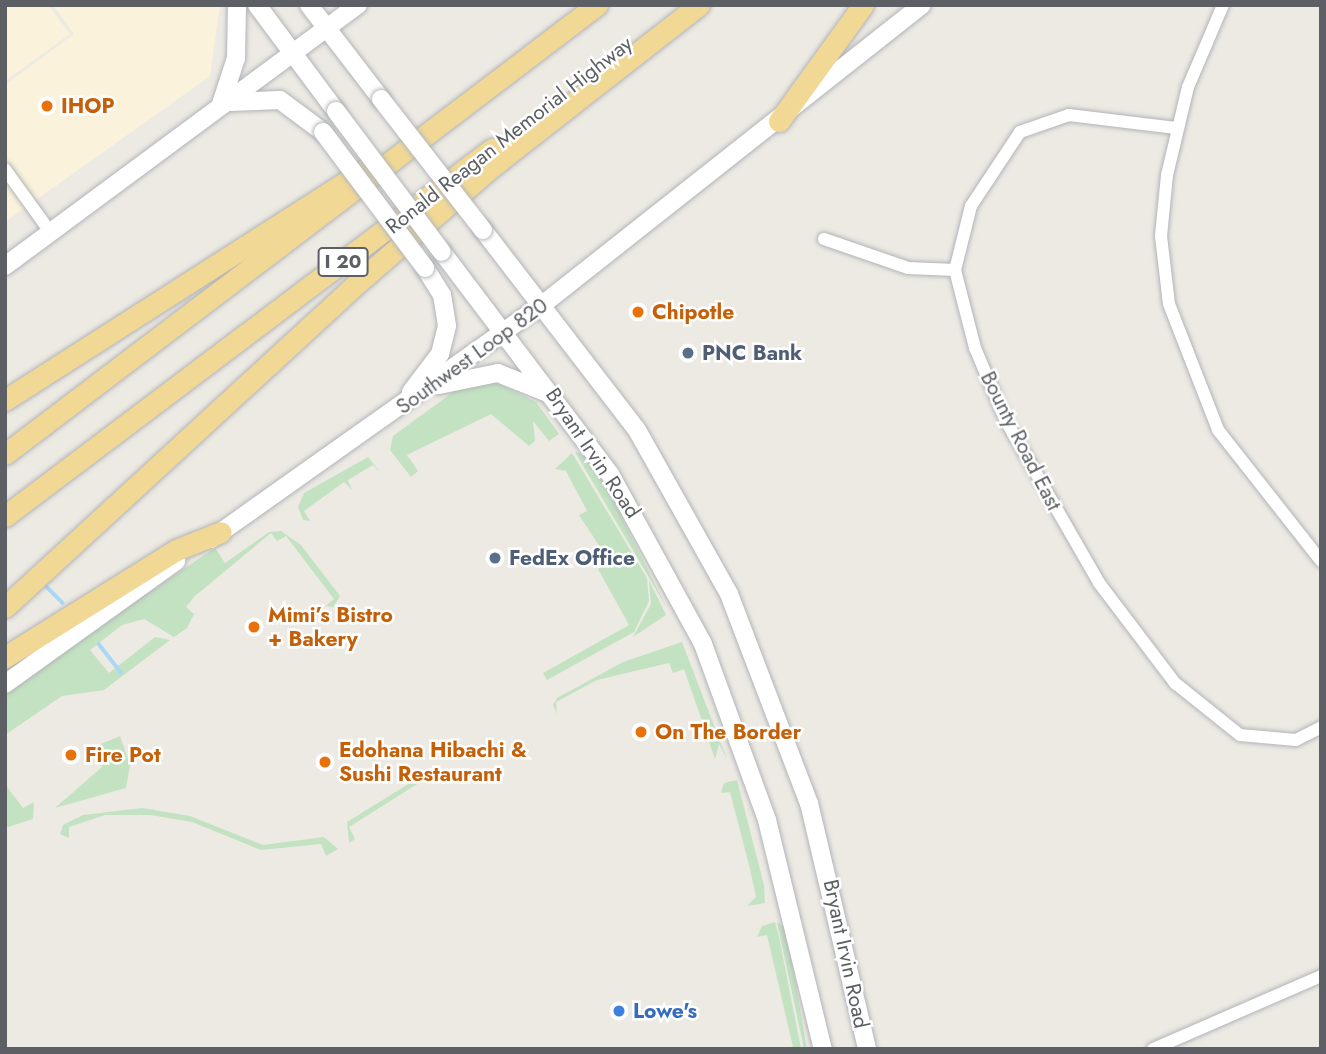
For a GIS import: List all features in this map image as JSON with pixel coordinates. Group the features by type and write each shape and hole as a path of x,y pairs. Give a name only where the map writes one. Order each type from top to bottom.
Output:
{"highway":[{"name":"I 20","path":"5,454 597,5"},
{"name":"Ronald Reagan Memorial Highway","path":"5,516 677,5"},
{"path":"5,607 494,165 699,5"},
{"path":"779,121 863,5"},
{"path":"5,400 341,180 421,141"},
{"path":"5,657 177,550 221,532"}],"main road":[{"path":"221,105 236,58 237,5"},
{"name":"Bryant Irvin Road","path":"257,5 443,252 561,403 636,516 716,675 767,820 823,1049"},
{"name":"Bryant Irvin Road","path":"309,5 637,430 704,543 746,631 809,803 867,1049"},
{"path":"5,266 358,5"},
{"name":"Southwest Loop 820","path":"5,684 390,416 542,305 779,121 922,5"},
{"path":"221,105 243,98 280,100 323,132 425,268 442,295 445,341 390,416"},
{"path":"429,388 498,373 528,381 561,403"}],"street":[{"path":"1223,5 1176,128 1161,236 1169,304 1185,355 1219,429 1321,561"},
{"name":"Bounty Road East","path":"1176,128 1069,116 1020,132 971,206 955,270 975,348 1006,421 1100,583 1175,683 1240,735 1296,740 1321,727"},
{"path":"5,169 51,233"},
{"path":"824,239 908,268 955,270"},
{"path":"1153,1049 1321,976"}],"shaded area":[{"path":"5,5 48,5 70,34 5,81"},
{"path":"53,5 220,5 210,76 5,222 5,85 74,34"}],"green space":[{"path":"495,382 536,402 559,434 549,441 533,421 535,441 529,446 491,414 407,455 418,471 411,477 390,450 393,436 464,384"},
{"path":"575,452 585,454 604,482 667,608"},
{"path":"572,453 647,578 649,601 634,632 547,680 543,673 629,625 598,569 610,562 579,515 587,511 566,471 555,469"},
{"path":"368,457 380,472 373,465 348,480 352,490 344,482 304,511 310,521 303,520 298,507 304,493"},
{"path":"281,531 301,545 340,596 333,607 326,606 334,599 286,536 277,541 271,533 195,596 186,607 194,614 187,628 174,637 144,619 122,625 90,650 109,673 155,637 170,640 104,690 62,696 5,735 5,694 80,638 215,548 225,563 269,532"},
{"path":"649,580 666,615 633,637 651,604"},
{"path":"682,642 727,759 719,744 715,759 684,669 673,673 669,663 597,680 556,702 557,714 553,705 557,698 623,662"},
{"path":"120,736 130,765 126,788 55,808 102,767 96,746"},
{"path":"436,767 451,776 445,779 438,771 349,827 355,839 349,843 347,822"},
{"path":"737,780 764,885 765,903 747,906 756,897 750,869 730,792 721,793 724,783"},
{"path":"5,784 23,808 34,802 33,819 5,828"},
{"path":"142,808 190,816 263,845 324,837 338,849 326,856 321,844 261,850 192,822 151,815 105,815 69,827 69,838 60,834 63,825 83,815"},
{"path":"775,922 801,1049 789,1049 793,1047 767,935 757,937 762,926"},
{"path":"777,922 786,928 807,1049 804,1049"}],"waterway":[{"path":"43,583 63,603"},
{"path":"99,644 121,672"}],"place":[{"name":"IHOP","path":"47,106"},
{"name":"Chipotle","path":"638,312"},
{"name":"PNC Bank","path":"688,353"},
{"name":"FedEx Office","path":"495,558"},
{"name":"Mimi’s Bistro + Bakery","path":"254,627"},
{"name":"On The Border","path":"641,732"},
{"name":"Fire Pot","path":"71,755"},
{"name":"Edohana Hibachi & Sushi Restaurant","path":"325,762"},
{"name":"Lowe's","path":"619,1011"}]}
